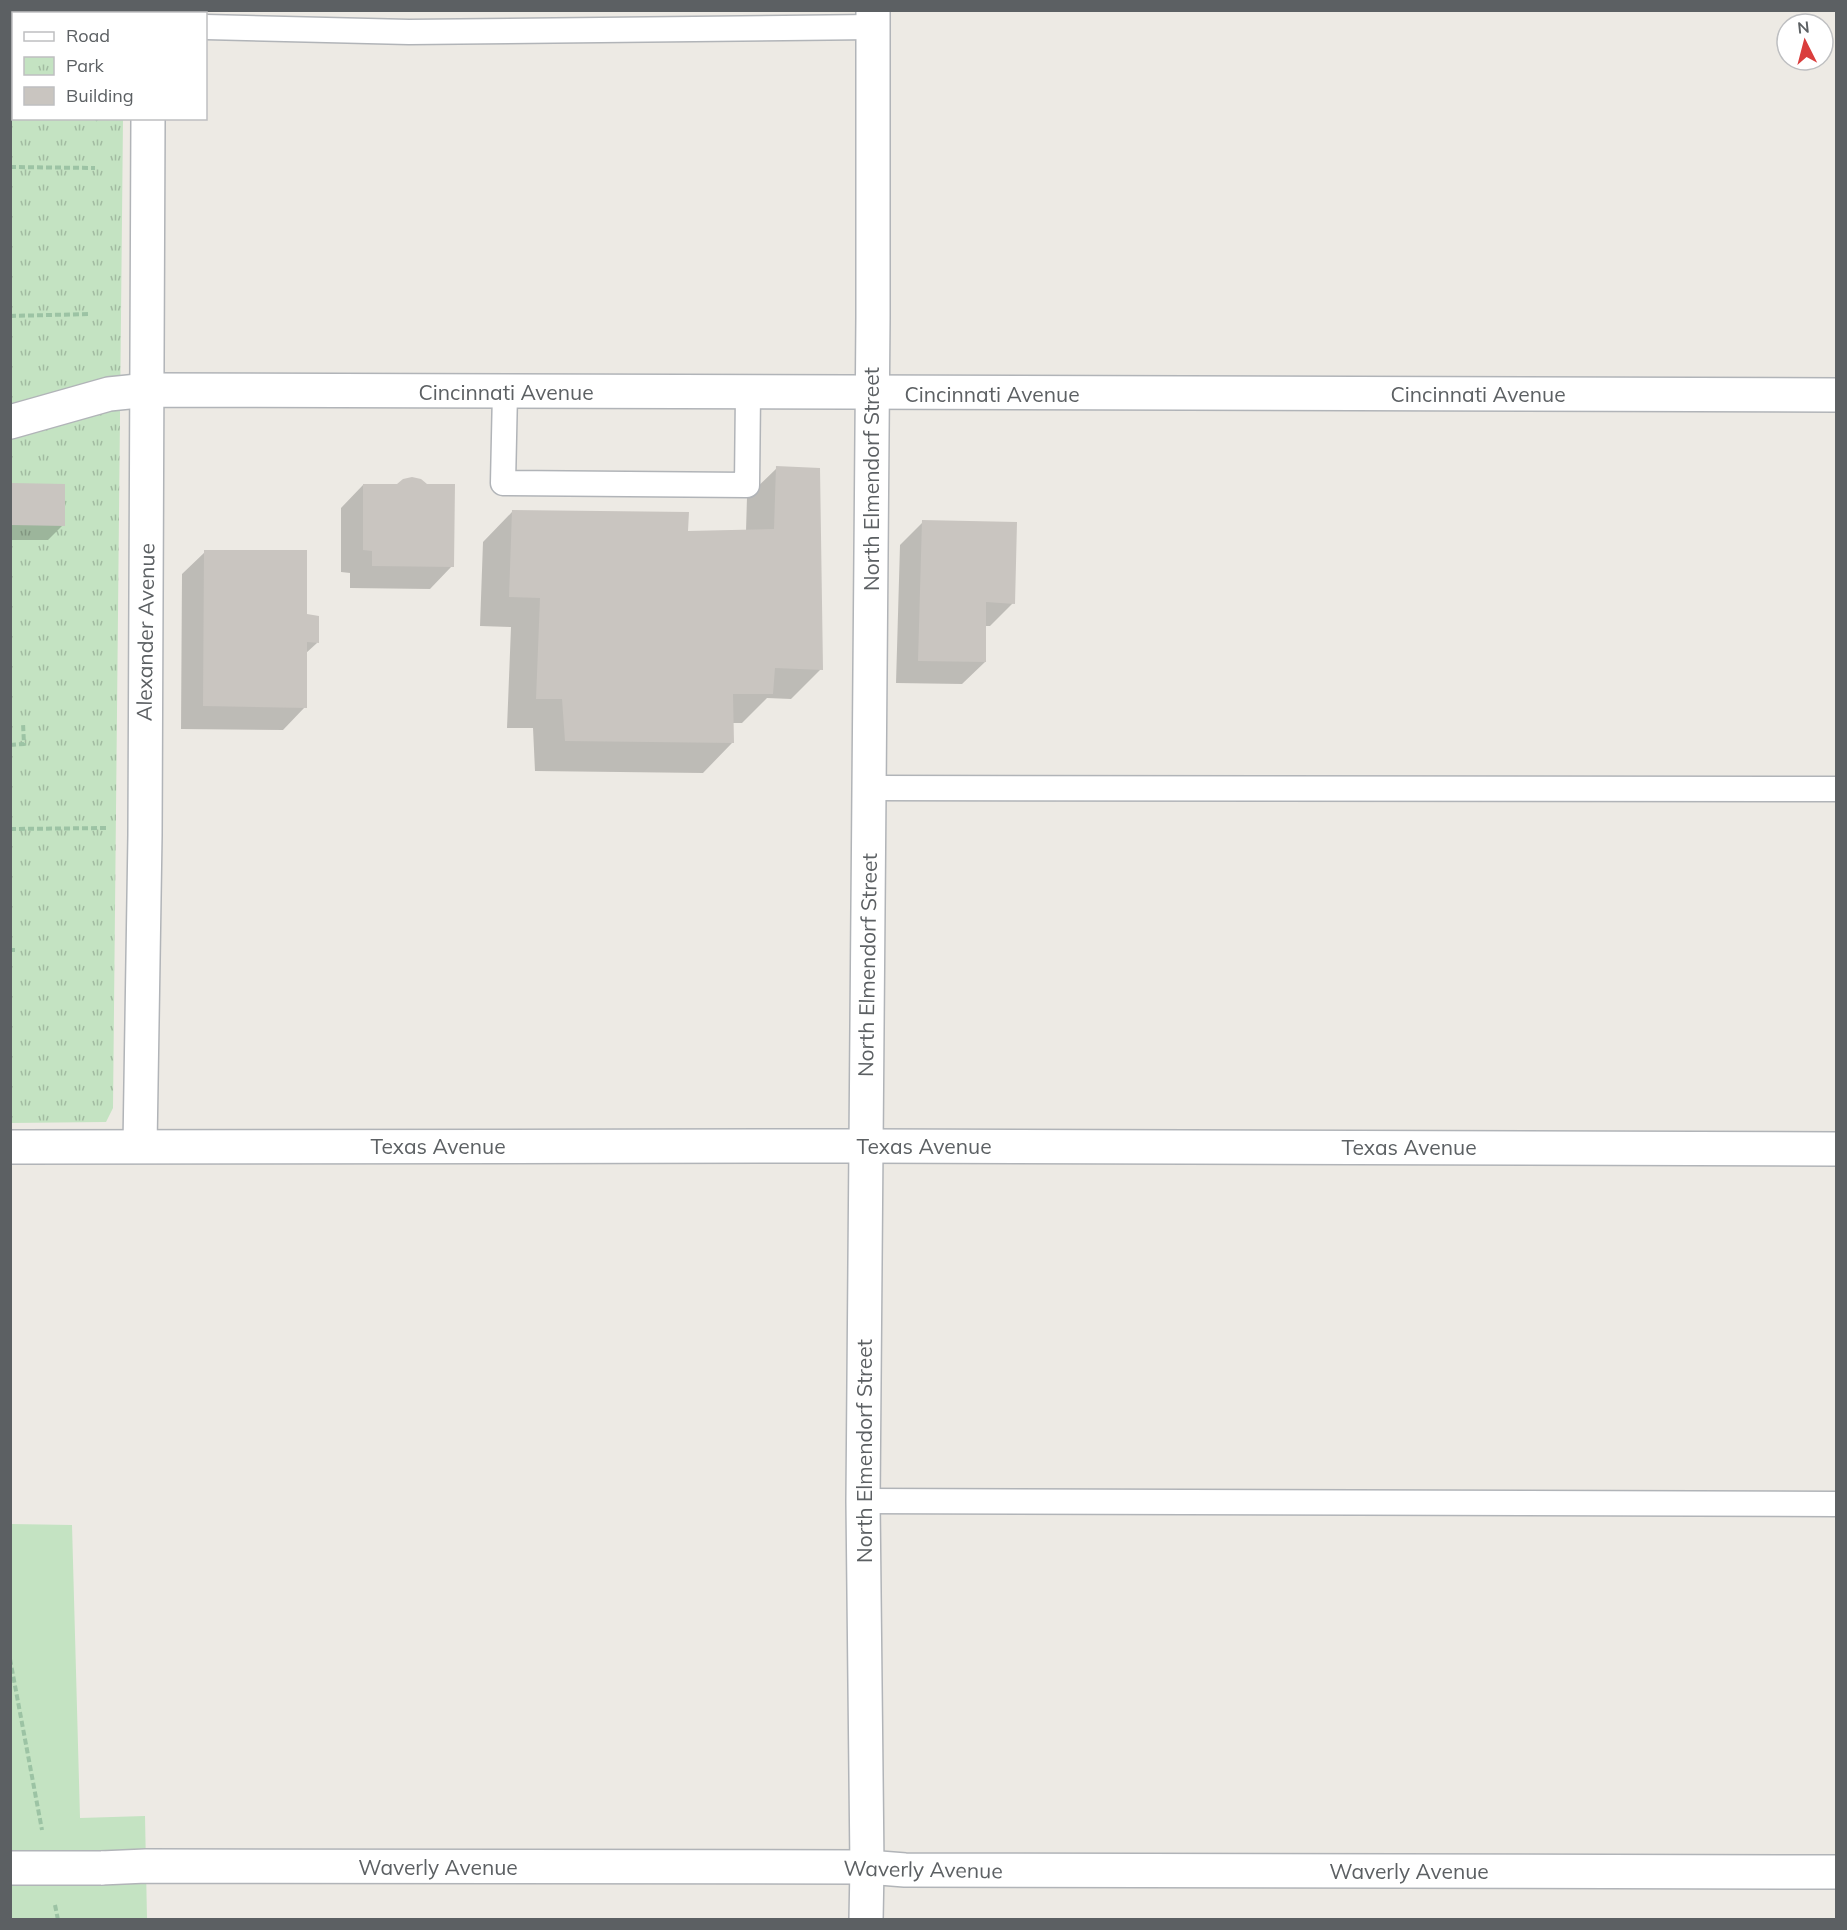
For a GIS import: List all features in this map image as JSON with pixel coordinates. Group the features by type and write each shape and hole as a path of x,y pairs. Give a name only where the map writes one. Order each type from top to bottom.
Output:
{"street":[{"name":"North Elmendorf Street","path":"866,1920 863,1501 873,19"},
{"name":"Alexander Avenue","path":"140,1146 145,835 148,120"},
{"name":"Cincinnati Avenue","path":"10,422 109,394 148,390 1836,395"},
{"name":"Texas Avenue","path":"10,1146 1836,1149"},
{"name":"Waverly Avenue","path":"10,1868 146,1866 867,1867 905,1870 1836,1872"}],"lane":[{"path":"207,27 409,32 873,19"},
{"path":"505,392 503,483 747,485 748,393"},
{"path":"868,788 1836,789"},
{"path":"863,1501 1836,1504"}],"path":[{"path":"10,167 95,168"},
{"path":"10,316 89,314"},
{"path":"10,745 24,744 23,723"},
{"path":"10,830 107,828"},
{"path":"10,1659 44,1840"},
{"path":"54,1897 58,1920"}],"green space":[{"path":"10,11 123,11 12,12 12,120 123,120 113,1108 106,1122 11,1123"},
{"path":"11,1524 72,1525 80,1818 145,1816 147,1919 11,1920"}],"building":[{"path":"776,466 820,468 823,670 775,668 773,694 733,694 734,743 565,741 562,699 536,699 540,598 509,597 512,510 689,512 688,531 774,529"},
{"path":"412,477 421,479 427,484 455,484 454,567 372,566 372,551 363,550 363,484 397,484 403,479"},
{"path":"12,483 65,484 65,526 11,525"},
{"path":"922,520 1017,522 1015,604 986,602 986,662 918,661"},
{"path":"204,550 307,550 307,614 319,616 319,643 307,642 307,708 203,706"}]}
